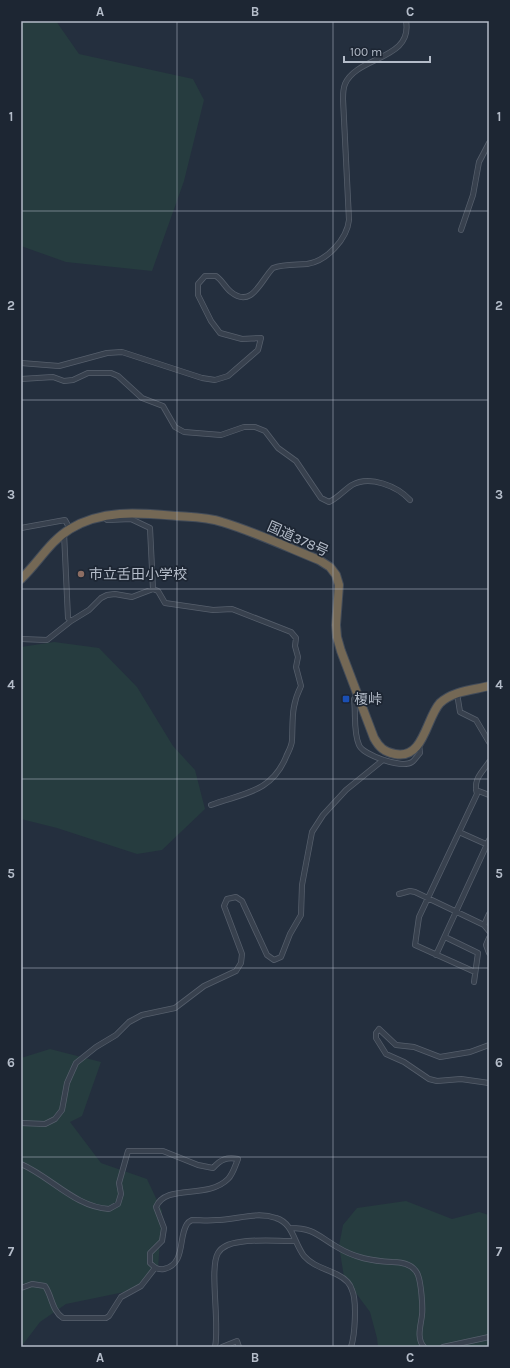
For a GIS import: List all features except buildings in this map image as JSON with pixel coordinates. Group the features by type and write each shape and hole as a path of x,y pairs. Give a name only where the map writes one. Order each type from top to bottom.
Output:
{"highway":[{"name":"国道378号","path":"21,579 49,547 67,531 84,522 103,516 124,513 140,513 220,521 318,560 330,567 336,575 339,585 336,625 337,637 374,738 379,746 386,752 400,755 410,752 419,744"},
{"path":"419,744 425,735 433,713 448,697 457,693 489,686"}],"street":[{"path":"21,363 59,366 107,353 122,352 202,378 215,380 228,376 253,356 258,350 261,338 242,339 220,333 213,325 198,295 198,284 205,276 216,276 235,295 246,296 257,290 273,268 317,261 333,249 344,237 349,220 343,89 350,76 401,44 406,32 406,21"},
{"path":"460,230 473,195 479,162 489,143"},
{"path":"21,379 53,377 64,381 73,380 88,373 111,373 118,376 142,398 163,406 175,427 184,432 221,435 244,427 255,427 265,431 278,448 296,461 315,491 325,501 329,502 352,485 363,482 377,482 392,487 403,493 410,500"},
{"path":"103,516 107,520 131,519 150,528 153,589"},
{"path":"21,528 65,520 67,531 68,618 71,621"},
{"path":"21,639 48,640 71,621 80,617 101,598 107,595 114,594 132,597 153,589 158,591 165,603 213,610 232,609 291,632 296,638 295,646 298,657 296,667 301,686 296,696 292,714 292,742 282,767 276,775 259,790 211,805"},
{"path":"457,693 460,712 476,720 489,742"},
{"path":"358,695 354,698 359,746 367,753 383,760 404,764 411,762 420,753 419,744"},
{"path":"21,1123 45,1124 55,1119 62,1110 67,1083 76,1064 96,1047 116,1035 129,1022 142,1015 175,1008 204,986 236,971 241,963 242,954 224,906 228,899 236,897 242,901 267,955 274,960 281,957 290,934 301,915 302,885 312,832 323,815 346,790 383,760"},
{"path":"475,972 415,945 419,918 477,794 476,779 489,762"},
{"path":"476,790 489,795"},
{"path":"436,955 446,937 488,844 459,832"},
{"path":"399,894 410,891 484,925 489,931"},
{"path":"484,925 489,914"},
{"path":"446,937 478,953 474,982"},
{"path":"489,938 486,946 489,953"},
{"path":"489,1045 470,1052 440,1057 414,1047 396,1045 380,1029 376,1033 376,1038 386,1054 404,1062 430,1079 437,1081 461,1079 489,1083"},
{"path":"21,1164 39,1173 76,1199 109,1209 118,1204 121,1194 119,1183 128,1151 163,1151 198,1165 213,1168 219,1161 229,1157 238,1159 231,1175 219,1186 202,1191 171,1194 165,1196 158,1203 156,1207 164,1228 162,1241 150,1252 149,1261 155,1268 161,1269 173,1265 178,1258 186,1224 192,1220 216,1220 249,1216 266,1216 281,1220 290,1228 295,1241 310,1262 338,1275 349,1284 352,1289 354,1296 354,1335 351,1347"},
{"path":"290,1228 314,1231 337,1247 363,1259 374,1262 402,1263 411,1266 419,1276 422,1314 419,1331 420,1340 424,1347"},
{"path":"215,1347 217,1316 215,1267 219,1252 227,1246 240,1242 295,1241"},
{"path":"21,1288 32,1284 45,1286 49,1292 56,1311 63,1318 106,1318 110,1316 121,1297 141,1286 155,1268"},
{"path":"443,1347 489,1337"},
{"path":"222,1347 233,1341 237,1341 238,1347"}],"green space":[{"path":"21,21 56,21 79,54 193,79 204,100 184,181 152,271 66,262 21,246"},
{"path":"54,642 99,648 137,687 173,746 195,770 205,809 162,850 137,854 57,828 21,819 21,647"},
{"path":"50,1049 101,1062 82,1116 70,1122 101,1163 147,1179 162,1211 158,1269 139,1289 66,1304 40,1322 21,1347 21,1058"},
{"path":"406,1201 452,1219 479,1212 489,1215 489,1347 378,1347 370,1312 344,1277 339,1246 343,1225 357,1208"}],"place":[{"name":"市立舌田小学校","path":"81,574"},
{"name":"榎峠","path":"346,699"}]}
